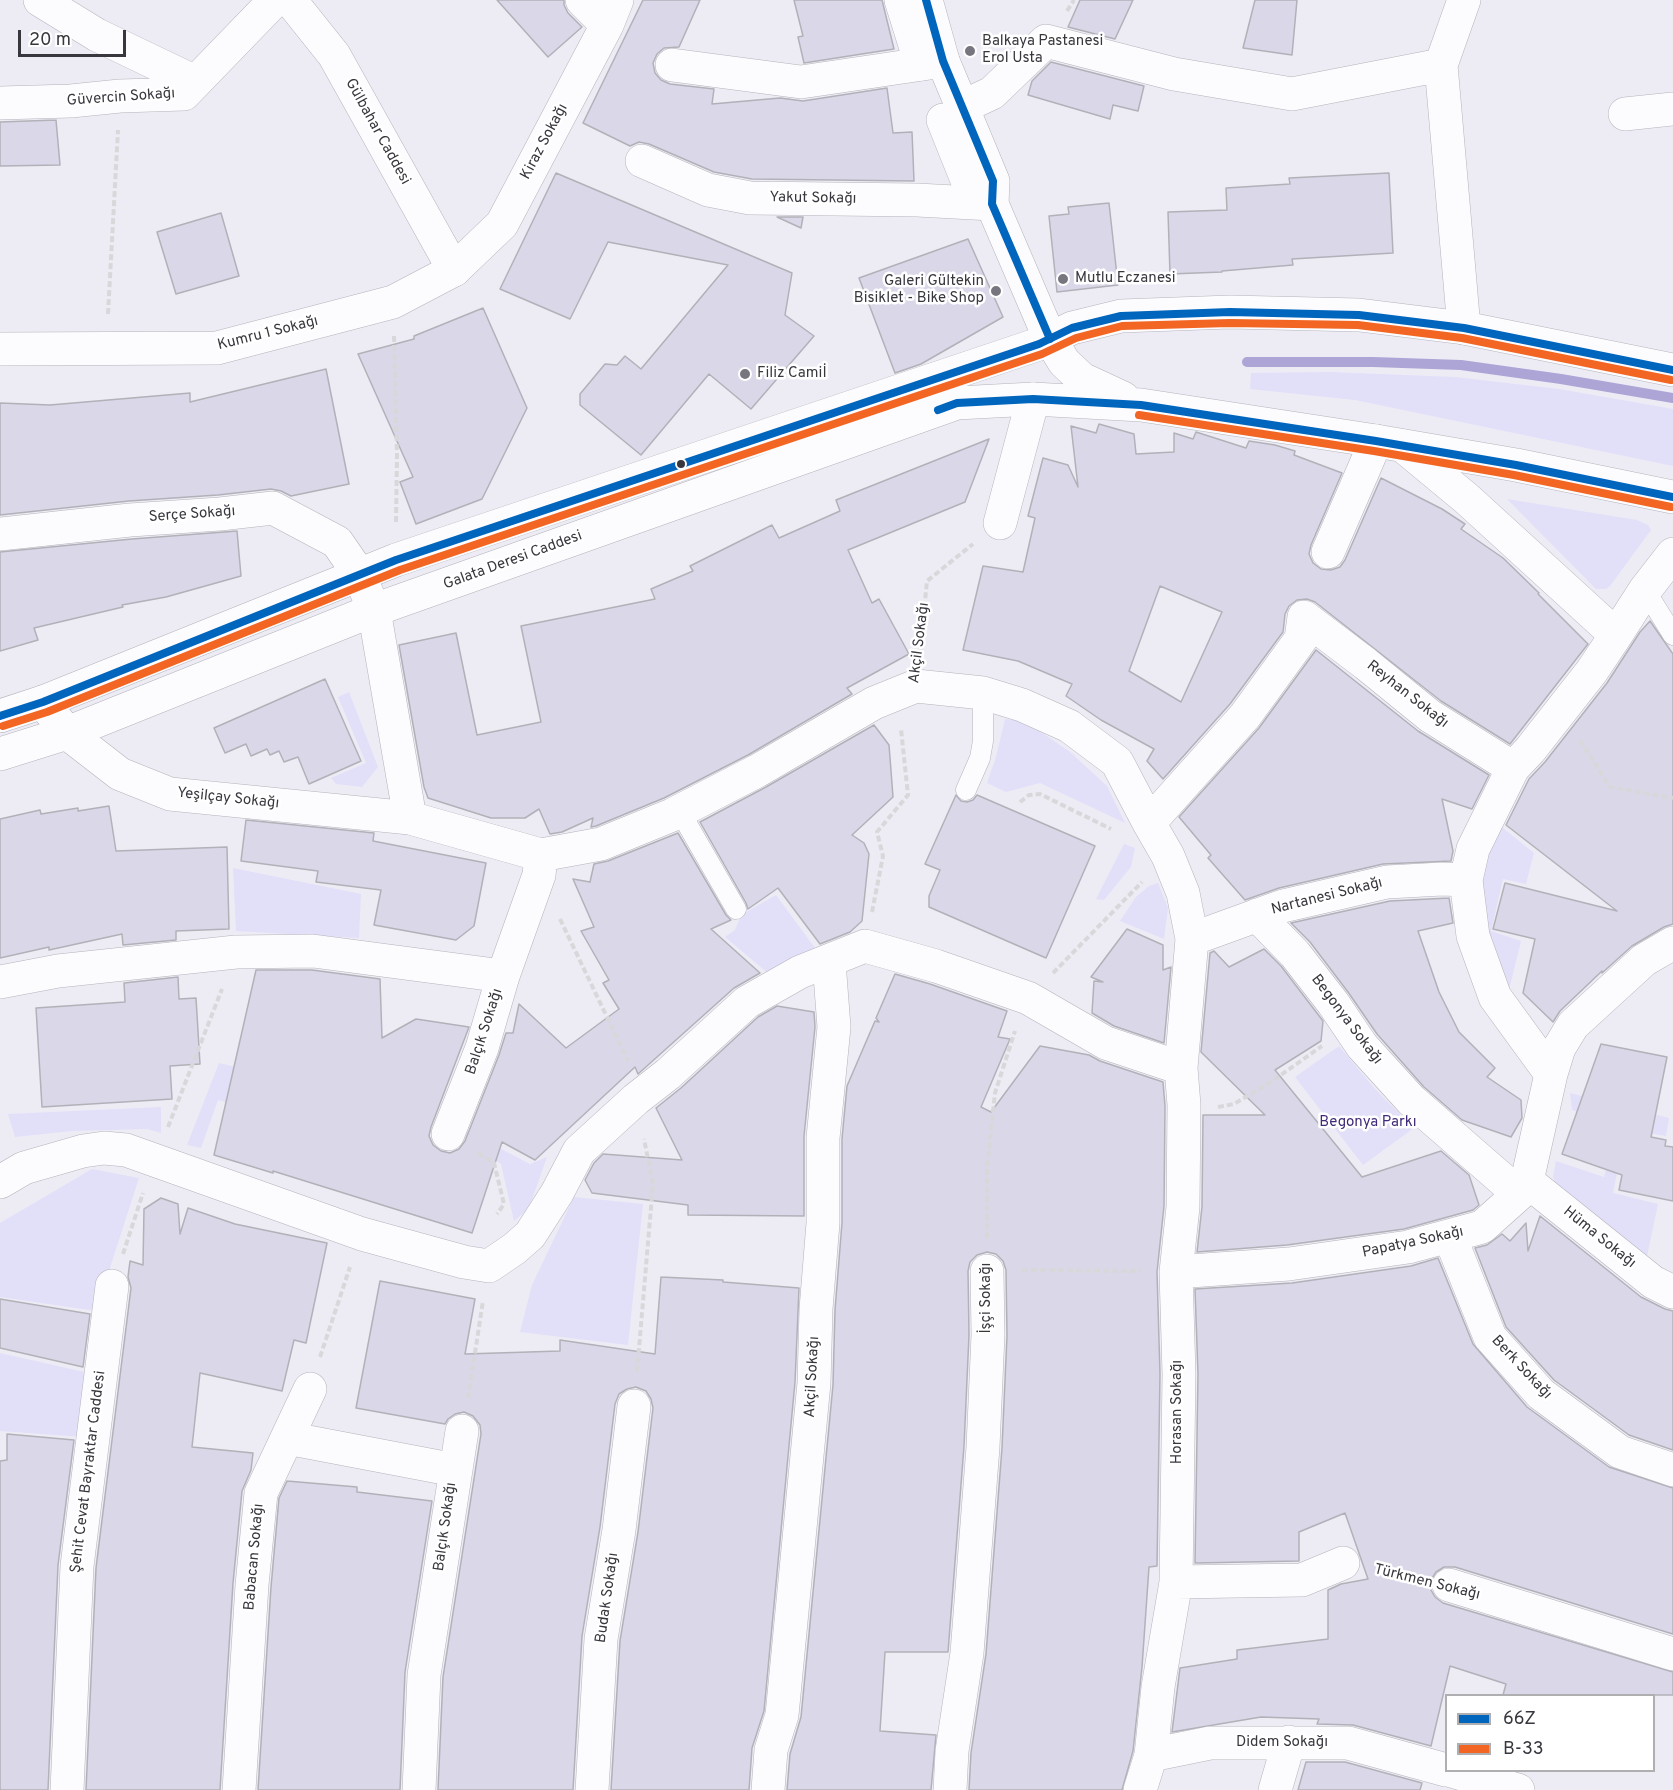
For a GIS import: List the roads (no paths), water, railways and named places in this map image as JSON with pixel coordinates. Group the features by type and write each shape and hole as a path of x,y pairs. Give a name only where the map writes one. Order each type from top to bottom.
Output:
{"street":[{"path":"40,0 97,35 195,82"},
{"name":"Güvercin Sokağı","path":"0,103 184,94 275,0"},
{"name":"Gülbahar Caddesi","path":"290,0 334,55 454,270"},
{"path":"582,0 612,12"},
{"path":"901,0 932,63 962,107 993,181 992,204 1050,339 1064,362 1082,379 1141,405 1516,465 1673,497"},
{"path":"926,0 932,63 971,190 992,204"},
{"path":"1464,0 1441,65 1464,328"},
{"name":"Kiraz Sokağı","path":"454,270 502,224 612,12"},
{"path":"962,107 992,93 1047,41 1174,74 1292,94 1441,65"},
{"path":"672,65 801,82 932,63"},
{"path":"1624,114 1673,109"},
{"name":"Yakut Sokağı","path":"642,161 708,190 750,198 917,200 992,204"},
{"name":"Kumru 1 Sokağı","path":"0,349 217,348 393,302 454,270"},
{"path":"0,716 43,702 396,560 934,380 1050,339 1072,328 1121,316 1230,312 1359,315 1464,328 1673,370"},
{"path":"1000,524 1034,399"},
{"name":"Galata Deresi Caddesi","path":"0,754 67,733 374,610 957,403 1034,399 1141,405"},
{"path":"1328,552 1390,444"},
{"path":"1390,444 1467,499 1616,634"},
{"name":"Serçe Sokağı","path":"0,534 273,508 337,542 359,574"},
{"path":"1551,1074 1495,998 1473,936 1466,880 1473,849 1513,768 1530,750 1592,671 1645,590 1673,554"},
{"path":"359,574 374,610 410,818"},
{"name":"Reyhan Sokağı","path":"1134,828 1245,716 1300,639 1304,617 1430,716 1513,768"},
{"name":"Horasan Sokağı","path":"679,810 757,771 874,703 916,686 983,693 1023,705 1061,722 1117,762 1134,828 1168,855 1183,893 1192,939 1182,1033 1181,1068 1184,1104 1183,1207 1176,1272 1179,1374 1176,1582 1158,1687 1151,1755"},
{"name":"Yeşilçay Sokağı","path":"43,702 67,733 120,774 170,794 410,818 541,855"},
{"path":"541,855 601,844 679,810"},
{"name":"Balçık Sokağı","path":"448,1134 482,1048 503,976 539,875 541,855"},
{"name":"Nartanesi Sokağı","path":"1192,939 1283,906 1387,882 1466,880"},
{"name":"Begonya Sokağı","path":"1257,915 1295,954 1362,1046 1411,1100 1523,1187"},
{"path":"1523,1187 1559,1048 1574,1025 1644,960 1673,943"},
{"path":"0,1182 24,1168 83,1151 104,1148 126,1149 154,1161 362,1234 477,1264 508,1253 530,1235 557,1193 579,1151 747,1002 800,972 865,946 936,966 1028,998 1106,1043 1181,1068"},
{"path":"0,982 58,971 236,951 314,951 503,976"},
{"name":"Akçil Sokağı","path":"768,1790 771,1750 782,1715 814,1383 816,1310 823,1223 823,1137 834,1027 829,962"},
{"name":"Papatya Sokağı","path":"1176,1272 1289,1264 1408,1247 1450,1237 1482,1227 1523,1187"},
{"name":"Hüma Sokağı","path":"1523,1187 1653,1282 1673,1292"},
{"name":"Berk Sokağı","path":"1450,1237 1490,1337 1541,1394 1620,1452 1673,1470"},
{"name":"İşçi Sokağı","path":"950,1790 952,1751 967,1653 982,1458 988,1335 987,1271"},
{"name":"Şehit Cevat Bayraktar Caddesi","path":"67,1790 77,1566 112,1286"},
{"name":"Babacan Sokağı","path":"239,1790 252,1585 261,1493 310,1389"},
{"name":"Budak Sokağı","path":"592,1790 601,1639 619,1530 634,1406"},
{"name":"Balçık Sokağı","path":"419,1790 424,1676 462,1431"},
{"path":"287,1438 455,1470"},
{"path":"1176,1582 1302,1580 1342,1563"},
{"name":"Türkmen Sokağı","path":"1449,1585 1673,1654"},
{"path":"1275,1790 1289,1742"},
{"name":"Didem Sokağı","path":"1151,1755 1210,1743 1348,1743 1445,1769"},
{"path":"1140,1790 1151,1755"},
{"name":"Didem Sokağı","path":"1454,1772 1518,1790"}],"lane":[{"path":"1645,590 1673,635"},
{"path":"966,790 980,758 984,741 983,693"},
{"path":"679,810 736,909"}],"waterway":[{"path":"1247,362 1461,365 1673,398"}],"place":[{"name":"Balkaya Pastanesi Erol Usta","path":"970,51"},
{"name":"Mutlu Eczanesi","path":"1063,279"},
{"name":"Galeri Gültekin Bisiklet - Bike Shop","path":"996,291"},
{"name":"Filiz Camiİ","path":"745,374"}],"park label":[{"name":"Begonya Parkı","path":"1368,1123"}]}
